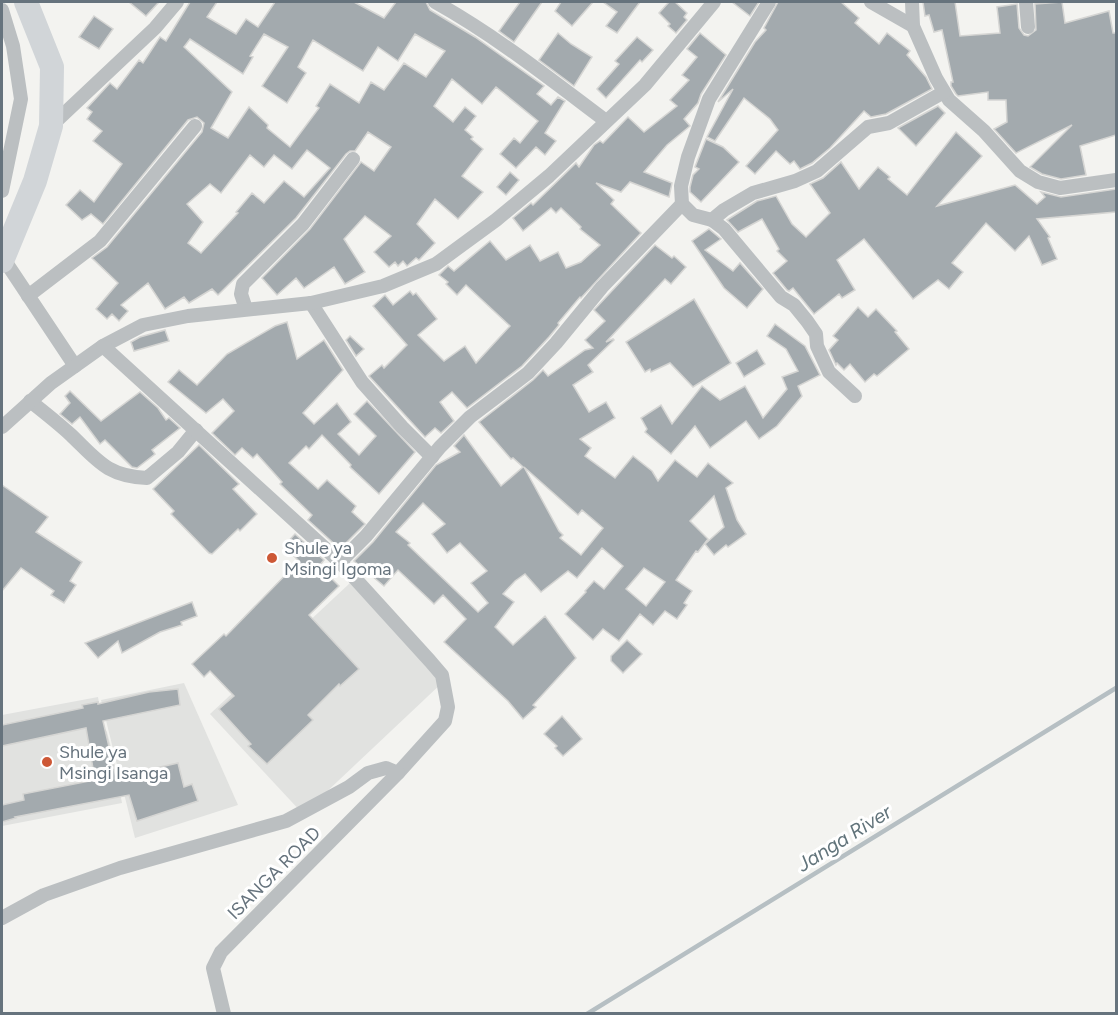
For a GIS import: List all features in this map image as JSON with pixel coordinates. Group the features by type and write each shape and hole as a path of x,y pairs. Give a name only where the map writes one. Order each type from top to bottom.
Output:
{"highway":[{"path":"2,260 35,181 51,126 52,67 26,2"}],"street":[{"path":"51,126 155,28 177,2"},
{"path":"435,2 469,21 515,52 606,121"},
{"path":"2,427 30,401 75,366 103,346 143,325 188,316 311,303 383,286 436,264 496,220 549,176 645,85 714,2"},
{"path":"769,2 709,99 688,157 681,186 682,204 693,215 712,220 724,229 781,297 794,305 816,334 817,346 829,372 855,396"},
{"path":"871,2 913,26"},
{"path":"912,2 913,26 936,78 949,100 984,131 1020,171 1038,182 1060,188 1116,180"},
{"path":"1026,2 1028,27"},
{"path":"2,10 13,46 21,99 2,191"},
{"path":"712,220 747,196 795,181 817,171 868,127 889,123 944,92"},
{"path":"28,296 100,241 195,126"},
{"path":"246,309 242,294 243,284 303,224 353,159"},
{"path":"340,562 366,536 432,457 470,417 528,373 602,287 682,204"},
{"path":"2,260 75,366"},
{"path":"311,303 362,382 432,457"},
{"name":"ISANGA ROAD","path":"103,346 340,562 441,675 448,707 445,721 398,773 221,951 213,968 224,1014"},
{"path":"30,401 88,453 111,471 126,477 147,478 178,452 196,430"},
{"path":"2,918 44,895 120,868 286,821 349,787 368,773 386,768 398,773"}],"shaded area":[{"path":"350,583 443,682 303,814 210,714"},
{"path":"184,683 238,805 135,838 101,700"},
{"path":"98,697 103,726 107,732 113,755 122,803 2,826 2,715"}],"building":[{"path":"129,2 159,2 146,16"},
{"path":"190,2 217,2 207,17 236,34 246,19 258,27 275,2 354,2 384,18 396,2 426,2 430,10 475,37 544,86 537,94 551,105 558,97 565,101 545,133 556,141 545,155 536,147 516,168 500,154 514,138 520,143 538,121 496,87 482,104 452,79 434,106 453,122 465,107 476,116 465,130 473,137 471,139 483,149 462,176 483,192 458,219 435,199 417,224 435,243 419,260 416,258 407,266 403,261 398,266 395,262 389,267 374,252 391,236 365,216 344,239 365,272 345,284 334,267 304,288 296,278 277,295 262,278 310,229 361,162 374,171 391,147 368,132 355,151 346,154 296,218 218,295 212,289 189,303 184,297 165,309 148,283 121,305 128,311 119,321 112,314 107,319 96,309 118,283 92,258 107,247 202,132 204,123 197,117 188,120 103,224 91,214 82,220 66,205 80,190 94,202 122,164 93,141 102,131 87,119 92,112 87,108 110,83 117,89 139,60 143,63 160,37 166,41","holes":["264,34 288,47 262,86 287,103 306,73 298,67 313,40 363,71 378,47 398,61 415,34 445,51 426,77 404,63 384,90 371,82 359,103 330,84 316,106 319,108 290,147 267,128 268,125 249,107 228,138 211,128 232,92 184,47 190,39 243,74 253,57 250,56","307,150 330,168 304,197 284,181 264,203 252,193 236,212 238,213 201,253 188,243 203,222 187,204 210,184 221,193 250,155 264,167 274,155 292,169"]},
{"path":"520,2 542,2 514,42 499,31"},
{"path":"561,2 593,2 572,26 555,11"},
{"path":"603,2 640,2 617,33 606,26 617,12"},
{"path":"669,2 675,2 687,13 684,17 687,20 676,33 659,13"},
{"path":"732,2 759,2 750,16"},
{"path":"778,2 841,2 859,18 855,23 879,44 887,33 910,51 907,55 926,77 932,89 886,114 871,117 864,111 830,148 812,163 800,169 794,161 790,164 776,151 755,174 746,166 778,130 770,119 744,98 715,141 707,137 733,89 718,102 755,42 766,30 764,28"},
{"path":"923,2 955,2 960,36 1000,33 997,7 1017,4 1019,28 1024,35 1028,36 1036,30 1035,4 1062,2 1065,23 1109,11 1113,33 1116,33 1116,135 1080,146 1086,175 1061,179 1042,174 1030,167 1072,125 1016,153 994,129 1007,122 1006,100 988,100 988,92 958,96 956,94 951,86 953,82 942,30 934,32 929,15 925,16"},
{"path":"94,16 113,29 99,49 79,37"},
{"path":"558,33 592,57 574,86 539,60"},
{"path":"700,33 726,55 701,94 698,103 684,119 690,126 667,145 644,172 672,183 669,197 630,182 621,192 596,183 614,200 611,204 641,233 580,297 549,337 522,366 467,408 452,392 440,402 454,421 441,433 435,428 425,437 369,376 382,365 384,368 407,345 373,306 385,295 393,305 410,291 413,295 416,293 437,319 418,335 444,361 465,346 476,363 510,326 466,285 457,295 446,284 448,282 439,275 448,266 454,271 490,241 506,260 530,245 540,261 558,252 566,268 581,262 600,245 580,229 581,227 561,208 556,213 551,208 523,231 513,218 531,203 533,205 576,163 579,167 594,145 600,141 603,143 628,117 644,132 677,106 670,100 689,80 682,75 697,57 687,49"},
{"path":"637,37 653,50 642,62 640,60 606,98 597,89 619,64 615,61"},
{"path":"938,106 945,113 916,146 898,128"},
{"path":"956,132 982,156 937,206 1015,185 1037,204 1045,197 1041,192 1061,197 1116,189 1116,212 1037,219 1050,237 1048,238 1057,259 1042,265 1029,236 1015,251 986,223 952,263 963,272 949,289 938,280 913,299 864,239 837,260 855,290 842,298 839,294 814,314 793,288 787,290 773,273 787,261 777,251 779,249 762,219 738,232 727,220 757,201 776,196 792,224 806,237 830,213 810,184 823,178 841,162 859,189 878,167 907,195"},
{"path":"706,139 723,147 739,162 701,202 690,192 690,187 693,175 699,169 695,167"},
{"path":"510,172 519,180 506,195 497,187"},
{"path":"709,229 721,239 705,250 733,271 740,263 763,289 747,308 724,288 692,241"},
{"path":"655,245 672,258 674,256 686,267 671,284 665,279 606,342 614,340 588,365 593,372 573,385 589,412 606,402 615,418 580,439 591,448 585,456 615,478 633,456 652,471 658,481 675,460 697,477 708,463 733,483 726,488 737,520 746,534 714,555 705,544 724,527 714,496 690,521 708,539 698,552 696,551 676,580 692,591 684,603 687,605 677,619 665,611 653,625 640,614 619,641 603,629 593,640 565,614 594,581 604,589 623,566 602,548 577,578 568,571 541,592 525,574 515,581 503,594 514,602 495,627 513,645 545,616 576,658 533,705 536,707 523,719 508,701 444,642 466,619 443,595 434,604 398,570 384,586 354,561 373,542 436,465 460,452 454,446 464,435 501,486 523,467 513,458 511,459 479,422 543,370 548,376 585,350 593,348 585,340 605,321 594,310","holes":["524,467 578,515 582,510 603,528 581,555 560,538 563,535","423,503 445,524 432,534 447,553 460,543 487,571 471,583 488,603 478,612 408,545 410,543 396,532","644,568 665,582 646,606 626,589"]},
{"path":"694,299 731,363 693,387 670,363 651,372 650,369 645,372 626,342"},
{"path":"858,307 868,317 876,309 897,331 895,332 909,349 877,376 874,374 865,382 850,364 844,370 837,363 836,365 829,350 838,340 833,336"},
{"path":"287,322 297,359 324,340 343,370 303,413 314,424 337,403 351,422 338,434 359,455 376,436 354,414 367,401 415,452 379,494 350,467 351,465 322,435 309,449 306,446 289,463 318,489 327,480 356,506 352,512 365,524 340,549 308,520 312,515 280,484 282,482 257,454 253,458 242,448 235,455 212,433 234,411 223,399 206,413 168,382 179,370 197,385 227,354 275,326"},
{"path":"775,324 805,346 820,375 798,386 802,396 777,426 759,439 746,421 710,448 695,426 671,454 645,432 647,429 641,418 661,405 672,424 702,386 720,400 745,386 763,418 787,389 782,377 798,371 786,349 767,336"},
{"path":"165,330 169,341 134,351 131,342"},
{"path":"350,336 364,349 356,356 346,340"},
{"path":"757,350 765,364 744,377 736,363"},
{"path":"70,391 101,421 140,392 158,408 166,420 169,418 180,428 152,450 155,454 137,468 132,467 105,440 100,444 80,417 72,424 60,414 70,403 65,396"},
{"path":"199,445 239,484 233,489 257,514 212,554 171,514 174,511 153,489"},
{"path":"2,485 48,517 36,532 82,562 70,581 76,585 64,603 51,595 54,591 21,568 2,591"},
{"path":"295,534 324,560 319,566 339,586 309,615 359,669 340,686 339,684 308,715 313,720 267,764 248,746 251,744 219,709 234,696 210,671 204,677 192,664 224,634 226,636 299,561 284,546"},
{"path":"192,602 197,616 181,622 182,625 160,632 122,653 118,641 98,658 85,643"},
{"path":"627,640 642,654 623,673 611,661 611,656"},
{"path":"178,689 180,705 103,721 116,777 178,763 184,787 192,784 198,801 137,821 129,795 15,817 2,822 2,805 24,800 23,794 95,780 86,728 2,746 2,725 83,708 82,705 98,702 98,704 149,692"},
{"path":"562,716 582,739 563,756 555,748 557,746 544,734"}],"waterway":[{"name":"Janga River","path":"587,1014 1116,688"}],"place":[{"name":"Shule ya Msingi Igoma","path":"272,558"},
{"name":"Shule ya Msingi Isanga","path":"47,762"}]}
